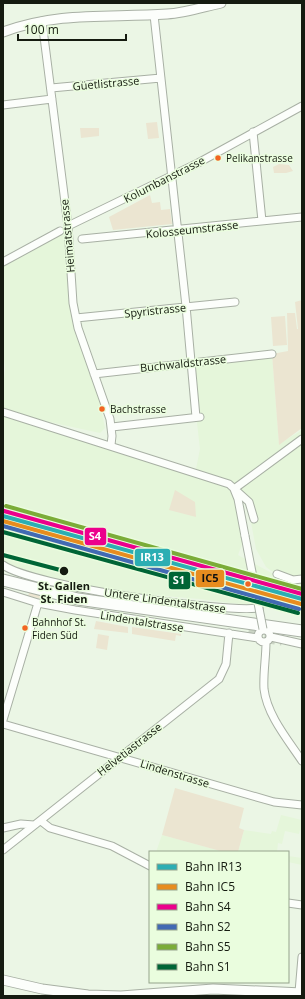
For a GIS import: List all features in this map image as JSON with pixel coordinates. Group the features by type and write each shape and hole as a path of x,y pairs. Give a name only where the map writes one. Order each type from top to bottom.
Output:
{"highway":[{"path":"3,580 78,599 302,631"}],"main road":[{"path":"3,32 42,21 71,16 180,13 219,3"},
{"path":"3,980 57,994 121,996 184,993 213,988 300,993"}],"street":[{"path":"112,427 198,417 190,362 186,306 154,14"},
{"name":"Heimatstrasse","path":"42,21 68,226 72,296 76,318 112,427 111,445"},
{"name":"Güetlistrasse","path":"51,88 160,78"},
{"path":"3,105 52,99"},
{"name":"Kolumbanstrasse","path":"68,226 171,175 302,106"},
{"path":"253,132 262,221"},
{"name":"Kolosseumstrasse","path":"82,239 302,217"},
{"path":"3,262 60,231"},
{"name":"Spyristrasse","path":"76,318 235,302"},
{"name":"Buchwaldstrasse","path":"94,374 190,362 272,354"},
{"path":"3,412 111,445 229,484 249,502 254,519"},
{"path":"234,489 302,440"},
{"path":"234,489 238,499 263,629 268,632 265,692 272,712 302,761"},
{"name":"Untere Lindentalstrasse","path":"3,565 14,571 45,580 154,600 245,610 259,608"},
{"path":"277,574 293,580 302,579"},
{"name":"Lindentalstrasse","path":"3,592 38,602 101,615 258,638"},
{"path":"3,720 38,602"},
{"path":"263,629 258,632 258,638 262,641 268,640 302,644"},
{"name":"Helvetiastrasse","path":"3,850 218,679 226,664 229,633"},
{"name":"Lindenstrasse","path":"3,724 120,756 274,802 302,805"},
{"path":"294,749 302,745"},
{"path":"3,828 21,824 37,823 112,846 149,865"},
{"path":"289,903 302,905"},
{"path":"300,993 302,957"}],"shaded area":[{"path":"157,122 159,138 148,139 146,123"},
{"path":"80,128 99,128 99,136 81,138"},
{"path":"279,164 289,165 293,171 286,173 274,173 273,167"},
{"path":"150,195 152,203 160,202 161,210 170,209 172,224 113,230 109,217"},
{"path":"68,226 73,303 94,374 105,428 100,433 13,414 195,474 200,449 190,362 272,354 279,444 302,430 302,616 269,608 200,599 129,593 38,577 3,562 3,388 5,369 3,351 3,263","holes":["235,490 248,506 256,549 266,567 281,578 238,555 245,536"]},
{"path":"302,300 302,428 279,445 272,354 288,351 287,313 295,313 297,329 295,302"},
{"path":"285,316 287,345 273,346 271,317"},
{"path":"175,490 195,502 196,517 169,510"},
{"path":"30,590 52,596 51,601 28,596"},
{"path":"96,621 128,627 128,633 94,629"},
{"path":"132,627 181,634 181,636 176,635 175,641 132,634"},
{"path":"98,634 109,636 107,650 96,648"},
{"path":"175,788 244,808 239,828 244,830 238,851 220,851 162,835"},
{"path":"281,815 302,820 302,831 300,830 299,834 285,831 282,844 278,843 277,851 238,851 244,830 271,834 272,831 276,832"},
{"path":"162,835 220,851 156,851"},
{"path":"289,856 302,858 302,865 289,862"}],"tunnel":[{"path":"248,635 282,640"}],"rail line":[{"name":"S5","path":"6,506 302,589"},
{"name":"S4","path":"4,511 302,594"},
{"name":"IR13","path":"3,516 302,599"},
{"name":"IC5","path":"3,521 301,604"},
{"name":"S2","path":"3,526 299,609"},
{"name":"S1","path":"3,532 298,613"},
{"name":"S1","path":"3,555 64,571"}],"place":[{"name":"Pelikanstrasse","path":"218,158"},
{"name":"Bachstrasse","path":"102,409"},
{"name":"St. Gallen St. Fiden","path":"64,571"},
{"name":"Bahnhof St. Fiden Süd","path":"25,628"}]}
